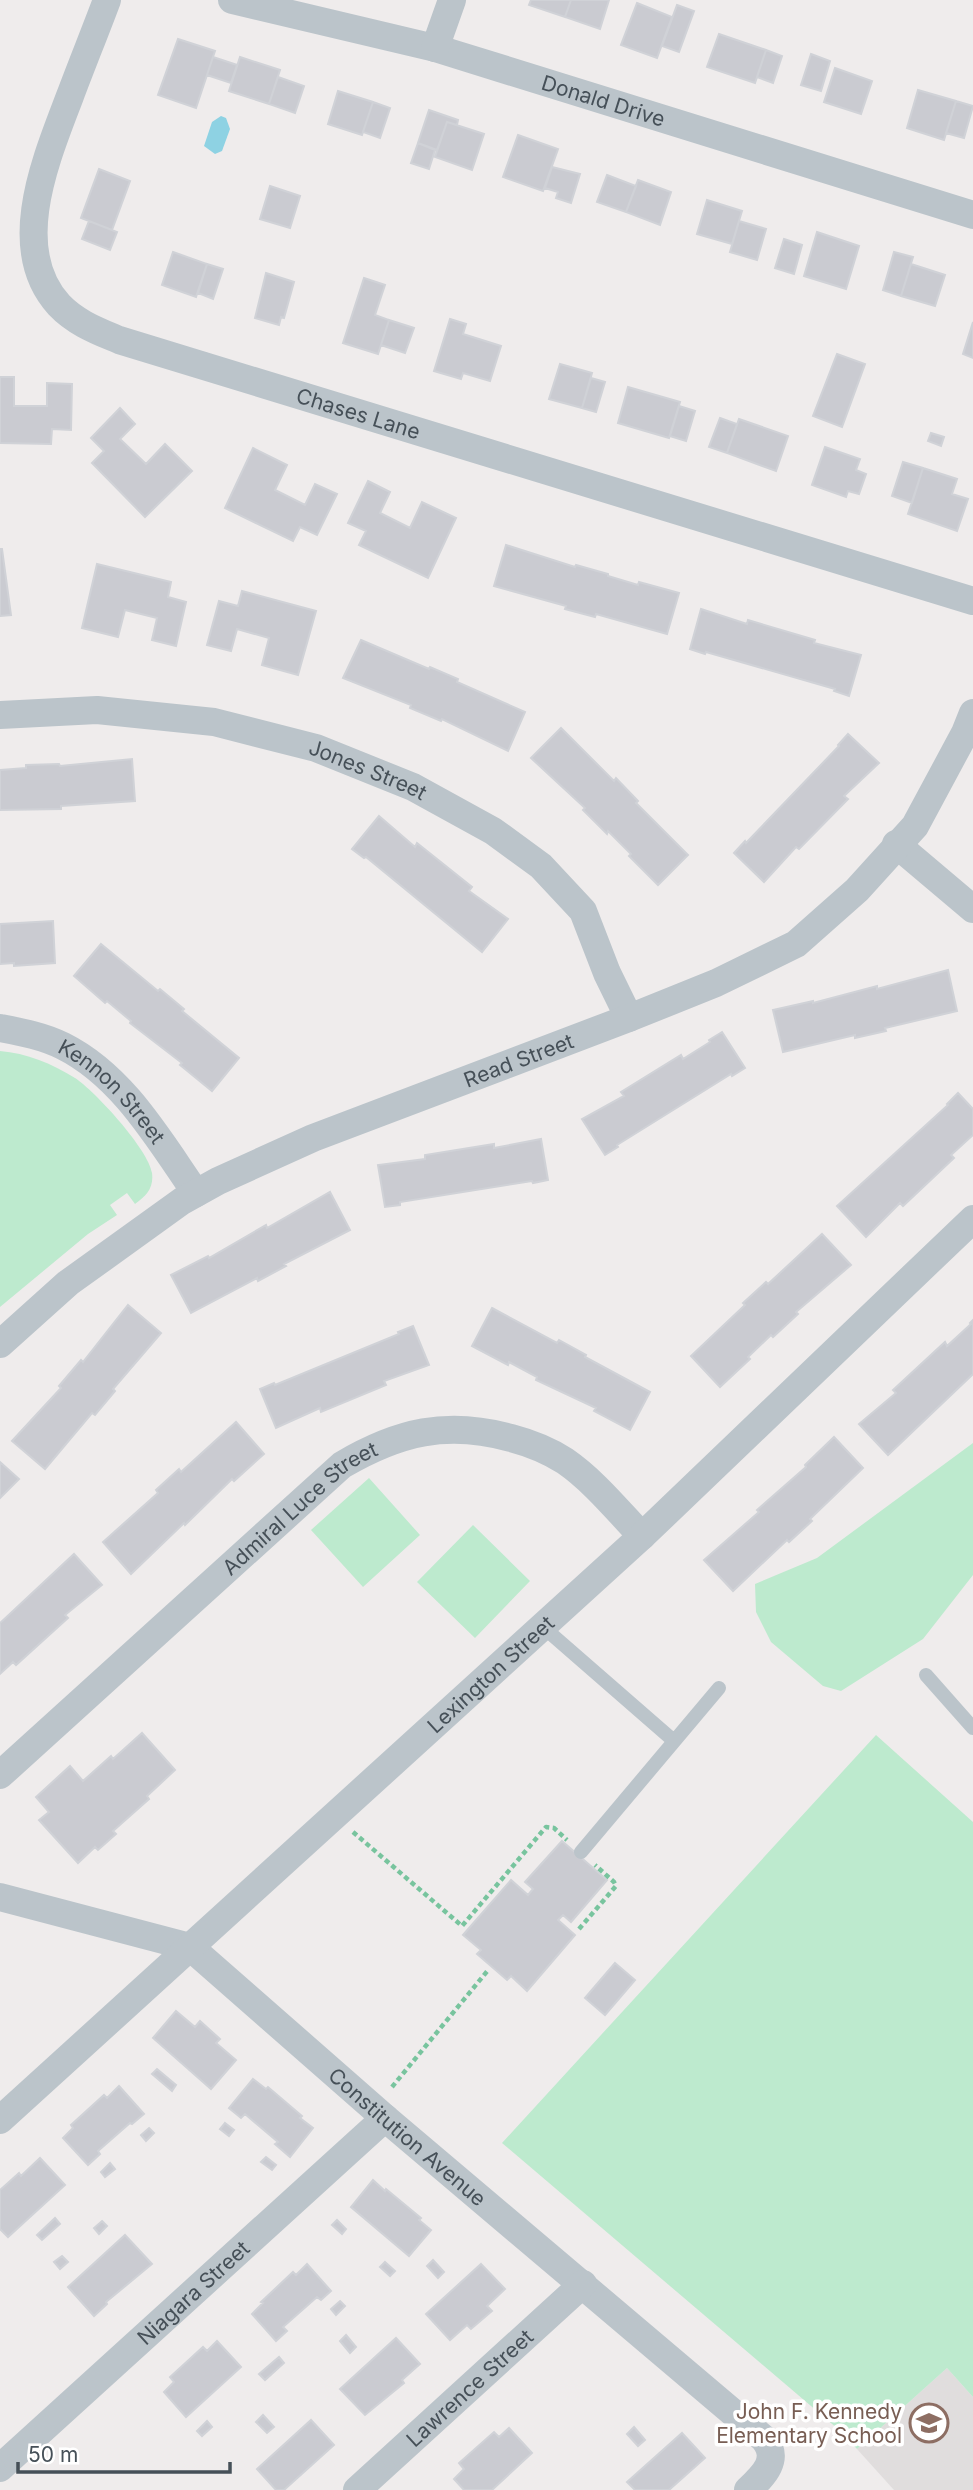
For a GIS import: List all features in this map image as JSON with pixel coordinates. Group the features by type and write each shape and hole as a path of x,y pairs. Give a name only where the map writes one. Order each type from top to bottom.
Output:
{"street":[{"name":"Chases Lane","path":"107,0 39,184 33,232 38,264 46,284 58,304 74,318 92,329 120,340 973,601"},
{"name":"Donald Drive","path":"232,0 435,48 973,215"},
{"path":"435,48 452,0"},
{"name":"Jones Street","path":"0,715 97,710 214,722 316,748 413,787 494,831 541,866 558,884 583,911 607,973 629,1018"},
{"name":"Read Street","path":"0,1344 68,1283 196,1193 218,1181 313,1138 716,983 796,944 857,890 915,826 973,713"},
{"path":"896,844 973,909"},
{"name":"Kennon Street","path":"0,1028 37,1035 64,1046 111,1080 141,1114 196,1193"},
{"name":"Lexington Street","path":"0,2120 642,1536 973,1219"},
{"name":"Admiral Luce Street","path":"0,1775 342,1465 370,1448 428,1430 458,1429 491,1432 544,1449 584,1477 642,1536"},
{"name":"Constitution Avenue","path":"0,1897 190,1947 379,2113 763,2438 772,2455 767,2470 748,2490"},
{"name":"Niagara Street","path":"0,2468 379,2113"},
{"name":"Lawrence Street","path":"357,2490 583,2284"}],"lane":[{"path":"542,1626 674,1741"},
{"path":"926,1675 973,1728"},
{"path":"581,1852 719,1688"}],"path":[{"path":"334,1816 462,1926 546,1827 554,1828 616,1886 579,1930"},
{"path":"379,2113 489,1969"}],"shaded area":[{"name":"John F. Kennedy Elementary School","path":"947,2368 973,2397 973,2490 894,2490 857,2449"}],"green space":[{"path":"0,1051 39,1060 67,1073 84,1085 142,1150 149,1163 152,1183 135,1204 127,1193 110,1205 117,1215 88,1234 0,1307"},
{"path":"973,1443 973,1575 923,1639 841,1691 823,1686 771,1642 756,1612 755,1584 817,1558"},
{"path":"369,1478 420,1535 363,1587 311,1530"},
{"path":"473,1525 530,1581 475,1638 417,1582"},
{"path":"876,1735 973,1822 973,2397 947,2368 857,2449 838,2429 502,2143"}],"water":[{"path":"221,116 226,118 230,129 222,151 215,154 204,146 212,122"}],"building":[{"path":"531,0 571,0 565,17 529,5"},
{"path":"571,0 609,0 600,29 565,17"},
{"path":"637,3 672,17 657,58 621,45"},
{"path":"677,5 694,11 679,52 662,46"},
{"path":"719,34 766,50 755,83 707,67"},
{"path":"178,39 215,51 196,108 158,95"},
{"path":"766,50 782,56 773,83 757,77"},
{"path":"811,54 830,61 821,91 801,85"},
{"path":"213,57 237,65 231,83 207,75"},
{"path":"240,57 280,70 269,104 229,91"},
{"path":"835,68 872,81 861,114 824,102"},
{"path":"278,77 304,86 295,113 269,104"},
{"path":"918,90 956,101 944,140 907,128"},
{"path":"338,91 373,102 362,135 328,124"},
{"path":"956,101 973,106 964,138 946,133"},
{"path":"373,102 390,108 380,138 363,132"},
{"path":"429,110 458,120 457,125 447,122 437,150 418,143"},
{"path":"447,122 484,134 472,170 435,157"},
{"path":"518,135 558,149 543,191 503,177"},
{"path":"418,143 435,150 429,169 411,163"},
{"path":"552,167 580,174 571,203 556,198 558,192 545,188"},
{"path":"99,169 130,181 112,230 81,218"},
{"path":"607,175 636,186 626,212 597,202"},
{"path":"638,180 671,192 660,225 626,212"},
{"path":"270,186 300,196 290,228 260,219"},
{"path":"707,200 742,211 732,244 697,234"},
{"path":"89,221 117,232 110,250 82,239"},
{"path":"739,221 766,229 757,260 730,252"},
{"path":"817,232 859,246 846,289 804,276"},
{"path":"784,239 802,245 794,274 775,268"},
{"path":"173,252 207,264 196,297 162,285"},
{"path":"894,252 913,257 901,296 883,290"},
{"path":"207,264 223,269 213,299 198,293"},
{"path":"911,264 945,275 935,306 901,296"},
{"path":"266,273 294,282 284,318 281,317 279,325 255,318"},
{"path":"364,278 385,285 375,315 389,320 378,354 343,343"},
{"path":"450,319 466,324 463,334 501,346 490,381 463,373 461,379 434,371"},
{"path":"389,320 414,328 405,353 381,345"},
{"path":"973,322 973,358 963,354"},
{"path":"837,354 865,364 842,427 813,416"},
{"path":"560,364 592,373 582,408 549,399"},
{"path":"0,377 14,377 14,406 47,406 47,383 72,384 71,430 52,429 51,444 0,443"},
{"path":"591,378 605,382 596,412 582,408"},
{"path":"628,387 680,402 669,438 618,423"},
{"path":"679,406 695,411 686,441 670,436"},
{"path":"120,408 135,424 120,439 146,464 165,444 192,471 145,517 92,463 104,451 91,438"},
{"path":"720,418 737,424 727,453 709,447"},
{"path":"739,419 788,436 776,471 727,453"},
{"path":"931,433 944,437 941,446 928,441"},
{"path":"825,447 860,459 856,470 866,474 859,494 848,491 846,497 812,485"},
{"path":"253,448 287,465 275,490 305,505 315,484 337,494 317,535 300,527 293,541 225,508"},
{"path":"903,462 923,468 912,503 892,496"},
{"path":"923,468 957,479 952,494 968,499 957,531 908,514"},
{"path":"368,481 390,492 380,513 410,528 422,502 456,518 428,578 359,545 366,531 348,523"},
{"path":"506,545 638,585 639,582 679,593 667,634 596,614 595,617 565,609 566,606 494,586"},
{"path":"0,549 11,615 0,616"},
{"path":"97,564 171,582 168,597 186,602 176,646 152,640 157,618 125,610 118,637 82,628"},
{"path":"242,591 316,611 298,675 262,665 269,638 237,629 231,651 207,645 219,601 238,606"},
{"path":"701,609 747,624 748,620 815,640 814,643 861,655 849,696 834,691 835,689 690,649"},
{"path":"361,640 458,679 457,682 525,712 508,751 442,719 441,721 410,708 411,705 343,678"},
{"path":"561,728 614,781 616,778 638,801 636,803 688,855 658,885 608,831 607,834 583,810 585,808 531,758"},
{"path":"848,734 879,763 844,796 848,799 799,849 796,847 764,882 734,853"},
{"path":"132,759 135,801 61,806 61,809 0,810 0,770 26,768 26,765 60,766"},
{"path":"379,816 415,847 417,843 472,887 469,891 508,919 482,952 366,857 352,849"},
{"path":"53,921 55,963 14,966 14,963 0,964 0,924"},
{"path":"101,944 158,991 160,989 239,1058 212,1091 180,1065 182,1063 74,976"},
{"path":"948,970 957,1011 885,1028 886,1031 855,1038 855,1035 783,1052 773,1010 813,1003 877,986 877,989"},
{"path":"722,1032 745,1068 732,1076 731,1074 605,1155 582,1119 624,1096 621,1092 681,1055 683,1059"},
{"path":"958,1093 973,1109 973,1135 951,1155 954,1158 903,1206 900,1203 866,1237 837,1206"},
{"path":"541,1139 548,1180 400,1202 400,1205 385,1207 378,1165 425,1159 425,1155 494,1144 494,1148"},
{"path":"330,1192 350,1230 284,1264 286,1266 258,1281 257,1278 191,1313 171,1275 208,1256 209,1258 266,1225 267,1228"},
{"path":"822,1234 851,1265 796,1312 798,1314 773,1337 771,1335 720,1387 691,1356 745,1305 743,1303 766,1282 768,1284"},
{"path":"128,1305 161,1333 113,1389 115,1391 95,1415 92,1413 45,1469 12,1441 61,1388 59,1386 81,1360 83,1362"},
{"path":"492,1308 557,1343 559,1340 650,1392 630,1430 594,1411 596,1408 536,1380 537,1377 509,1362 508,1365 472,1346"},
{"path":"973,1320 973,1374 888,1455 859,1424 896,1393 893,1390 945,1342 947,1346"},
{"path":"413,1326 429,1365 384,1381 386,1385 321,1412 320,1408 276,1428 260,1389"},
{"path":"236,1422 264,1454 234,1481 232,1479 131,1574 103,1542 158,1493 156,1490 179,1469 181,1472"},
{"path":"834,1437 863,1468 810,1519 812,1521 789,1542 787,1540 733,1591 704,1560 759,1512 757,1510 806,1467"},
{"path":"0,1462 19,1479 0,1498"},
{"path":"74,1554 102,1585 65,1615 68,1618 16,1665 13,1662 0,1674 0,1623"},
{"path":"142,1733 175,1770 147,1796 149,1799 113,1831 116,1834 98,1850 95,1847 78,1863 39,1820 49,1812 36,1797 70,1766 83,1781"},
{"path":"562,1841 607,1880 571,1922 563,1915 558,1920 575,1935 527,1991 511,1976 507,1980 477,1954 481,1950 463,1935 511,1880 528,1895 533,1889 525,1882"},
{"path":"615,1963 635,1980 605,2015 585,1998"},
{"path":"176,2011 195,2027 200,2021 220,2039 216,2043 236,2060 211,2089 153,2038"},
{"path":"157,2069 176,2085 172,2091 152,2074"},
{"path":"253,2079 266,2089 268,2087 313,2128 290,2157 275,2144 278,2142 245,2114 241,2118 229,2108"},
{"path":"119,2086 144,2114 98,2151 100,2154 88,2165 63,2138 73,2128 71,2125 104,2095 107,2098"},
{"path":"225,2123 234,2130 229,2136 220,2129"},
{"path":"149,2128 154,2133 146,2141 141,2135"},
{"path":"266,2157 276,2165 272,2170 261,2162"},
{"path":"40,2158 65,2185 8,2237 0,2229 0,2190 19,2173 21,2176"},
{"path":"110,2163 115,2169 105,2177 101,2172"},
{"path":"373,2180 421,2218 419,2220 431,2230 409,2256 351,2207"},
{"path":"55,2218 60,2224 42,2240 37,2235"},
{"path":"337,2220 346,2229 342,2234 332,2225"},
{"path":"102,2221 107,2226 99,2234 94,2228"},
{"path":"125,2235 152,2264 106,2302 94,2316 68,2287"},
{"path":"62,2256 68,2262 60,2269 54,2262"},
{"path":"433,2260 444,2272 438,2278 427,2266"},
{"path":"385,2262 395,2271 390,2276 380,2267"},
{"path":"307,2264 331,2291 321,2300 317,2297 283,2327 287,2331 276,2341 252,2314 293,2272 296,2275"},
{"path":"481,2264 505,2289 487,2306 492,2311 471,2329 467,2325 450,2340 426,2314"},
{"path":"340,2301 345,2306 336,2315 331,2309"},
{"path":"346,2335 356,2347 350,2353 340,2341"},
{"path":"396,2338 420,2364 402,2380 404,2383 365,2415 340,2389"},
{"path":"217,2341 241,2367 186,2417 164,2392 174,2382 170,2377 203,2347 207,2351"},
{"path":"279,2357 284,2363 265,2380 259,2374"},
{"path":"263,2415 274,2427 267,2433 256,2422"},
{"path":"311,2420 334,2445 284,2490 276,2490 257,2469"},
{"path":"207,2421 212,2427 202,2436 197,2431"},
{"path":"634,2427 645,2440 638,2446 627,2434"},
{"path":"509,2428 532,2453 492,2490 464,2490 454,2479 464,2469 459,2463 494,2432 499,2437"},
{"path":"682,2433 705,2458 669,2490 635,2490 627,2482"}],"place":[{"name":"John F. Kennedy Elementary School","path":"929,2423"}]}
